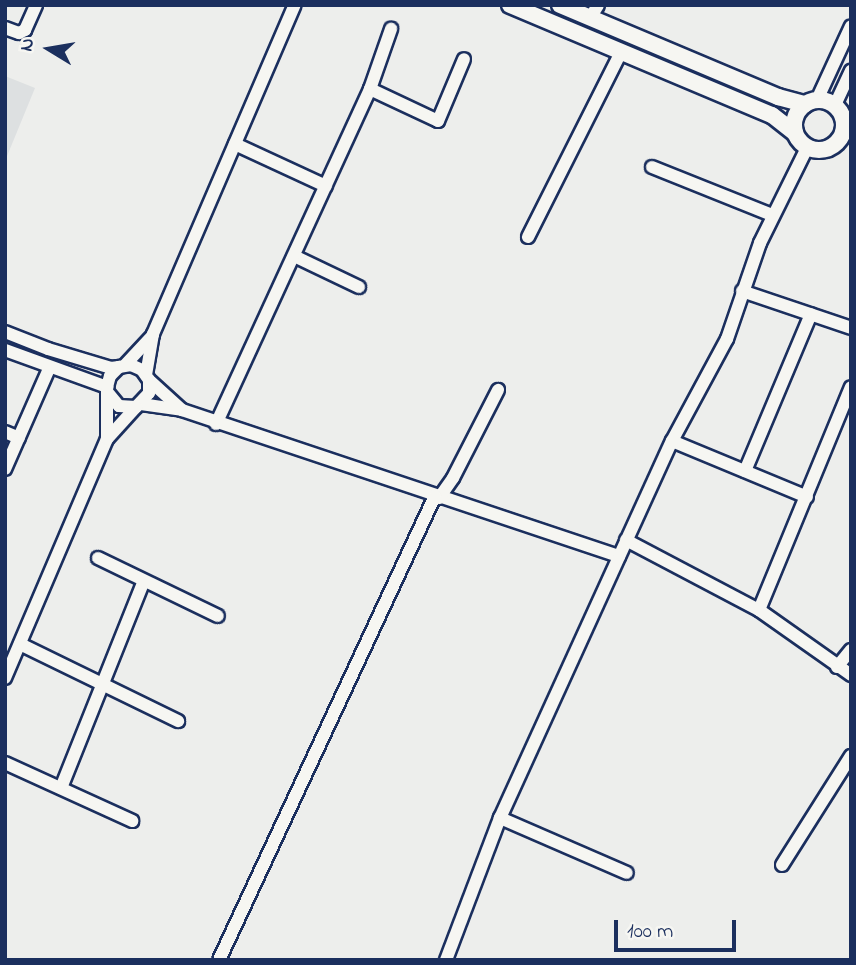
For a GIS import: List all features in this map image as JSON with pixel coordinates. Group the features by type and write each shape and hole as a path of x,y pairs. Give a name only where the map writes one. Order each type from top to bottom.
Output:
{"main road":[{"path":"510,5 772,115 807,148 820,150 833,146 851,149"},
{"path":"560,5 594,12 778,97 835,105 847,126 833,146"},
{"path":"795,134 795,117 811,102"}],"street":[{"path":"5,28 19,33 25,30 36,5"},
{"path":"5,678 13,649 107,439 149,393 147,377 153,334 295,5"},
{"path":"811,102 851,26"},
{"path":"216,424 370,89 391,29"},
{"path":"528,237 621,52"},
{"path":"370,89 438,121 464,59"},
{"path":"835,105 851,71"},
{"path":"235,144 326,186"},
{"path":"446,960 500,818 671,441 727,340 742,291 772,215 807,148"},
{"path":"652,167 772,215"},
{"path":"294,256 359,288"},
{"path":"742,291 851,328"},
{"path":"745,471 811,314"},
{"path":"5,332 48,349 111,368 137,367 182,410"},
{"path":"107,439 107,390 110,376 153,334"},
{"path":"5,350 107,390 119,406 139,405 182,410 216,424 619,556"},
{"path":"5,469 50,369"},
{"path":"759,610 851,387"},
{"path":"219,960 437,497 453,478 498,390"},
{"path":"5,432 19,438"},
{"path":"671,441 807,498"},
{"path":"626,540 759,610 851,675"},
{"path":"98,558 218,616"},
{"path":"61,788 144,581"},
{"path":"13,649 103,684 178,721"},
{"path":"837,667 851,650"},
{"path":"782,864 851,756"},
{"path":"5,763 132,821"},
{"path":"500,818 627,873"}],"shaded area":[{"path":"5,76 35,88 5,161"}]}
